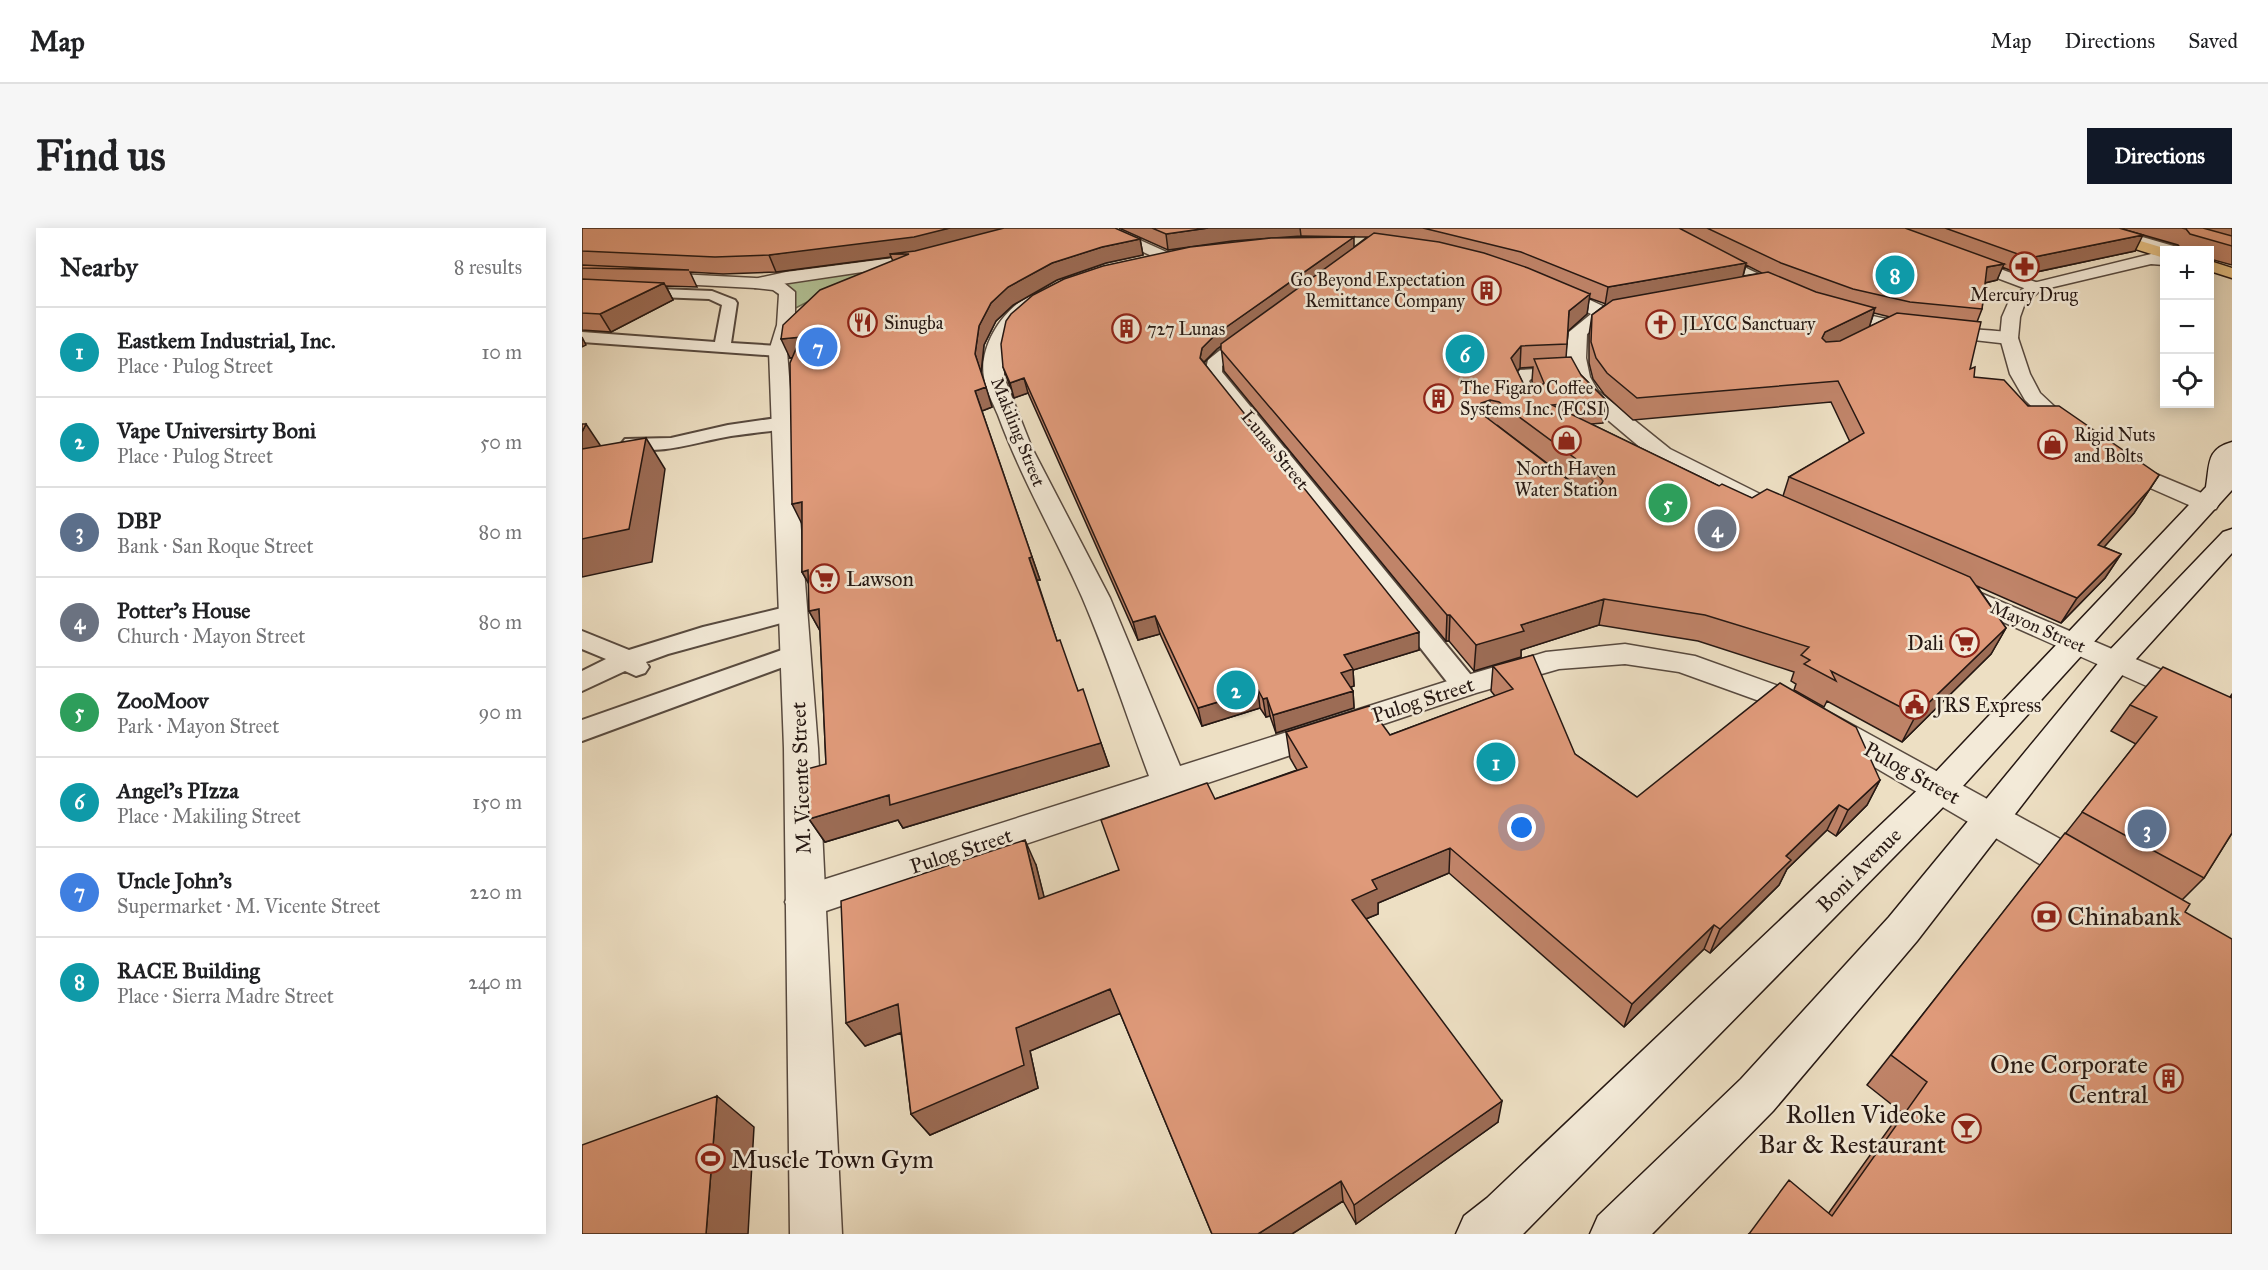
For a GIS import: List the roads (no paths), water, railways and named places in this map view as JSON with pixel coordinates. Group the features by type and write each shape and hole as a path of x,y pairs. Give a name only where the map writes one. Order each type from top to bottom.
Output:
{"highway":[{"path":"2083,228 2160,251"}],"street":[{"path":"1101,228 1171,257 1131,264"},
{"path":"1657,228 1766,283 1839,313 1930,332 2009,338"},
{"path":"1877,228 2035,287"},
{"path":"850,286 942,254"},
{"path":"582,274 755,283 920,260"},
{"path":"2160,261 2144,261 2035,287 2017,301 2011,317 2009,338 2020,374 2032,396 2056,420 2096,452 2116,464 2219,491 2223,453 2232,449"},
{"path":"2214,267 2232,272"},
{"path":"1534,280 1603,313"},
{"name":"M. Vicente Street","path":"755,283 778,286 787,292 789,329 783,423 801,748 816,1234"},
{"path":"1724,290 1766,283"},
{"name":"Makiling Street","path":"1062,287 1029,304 1008,322 994,350 992,364 994,377 1021,448 1096,598 1169,782"},
{"path":"1641,304 1603,313 1578,332 1576,358 1580,377 1590,395 1662,454 1783,514"},
{"name":"Boni Avenue","path":"1482,1234 1505,1216 1940,789 2219,491"},
{"path":"1616,1234 1757,1095 1904,929 2116,662 2232,537"},
{"name":"Mayon Street","path":"1935,581 2232,713"},
{"name":"Pulog Street","path":"805,903 1465,686 1557,659 1625,654 1684,663 1776,696 2120,891"}],"lane":[{"path":"2098,228 2160,246"},
{"path":"582,290 712,295 724,299 730,303 722,347"},
{"path":"1866,337 1889,325"},
{"name":"Lunas Street","path":"1260,327 1214,364 1213,374 1465,686"},
{"path":"582,337 722,347 789,329"},
{"path":"1531,404 1520,381 1526,374 1579,372"},
{"path":"623,444 671,444 728,431 783,423"},
{"path":"582,681 632,664 795,630"},
{"path":"582,731 795,630"},
{"path":"582,639 632,664"}],"place":[{"name":"Mercury Drug","path":"2024,266"},
{"name":"RACE Building","path":"1895,275"},
{"name":"Go Beyond Expectation Remittance Company","path":"1486,290"},
{"name":"Sinugba","path":"863,323"},
{"name":"JLYCC Sanctuary","path":"1661,324"},
{"name":"727 Lunas","path":"1126,329"},
{"name":"Uncle John's","path":"818,347"},
{"name":"Angel's PIzza","path":"1465,354"},
{"name":"The Figaro Coffee Systems Inc. (FCSI)","path":"1439,398"},
{"name":"North Haven Water Station","path":"1566,440"},
{"name":"Rigid Nuts and Bolts","path":"2053,445"},
{"name":"ZooMoov","path":"1668,503"},
{"name":"Potter's House","path":"1717,529"},
{"name":"Lawson","path":"825,579"},
{"name":"Dali","path":"1965,643"},
{"name":"Vape Universirty Boni","path":"1236,690"},
{"name":"JRS Express","path":"1914,705"},
{"name":"Eastkem Industrial, Inc.","path":"1496,762"},
{"name":"DBP","path":"2147,829"},
{"name":"Chinabank","path":"2046,916"},
{"name":"One Corporate Central","path":"2169,1079"},
{"name":"Rollen Videoke Bar & Restaurant","path":"1967,1129"},
{"name":"Muscle Town Gym","path":"710,1159"}]}
